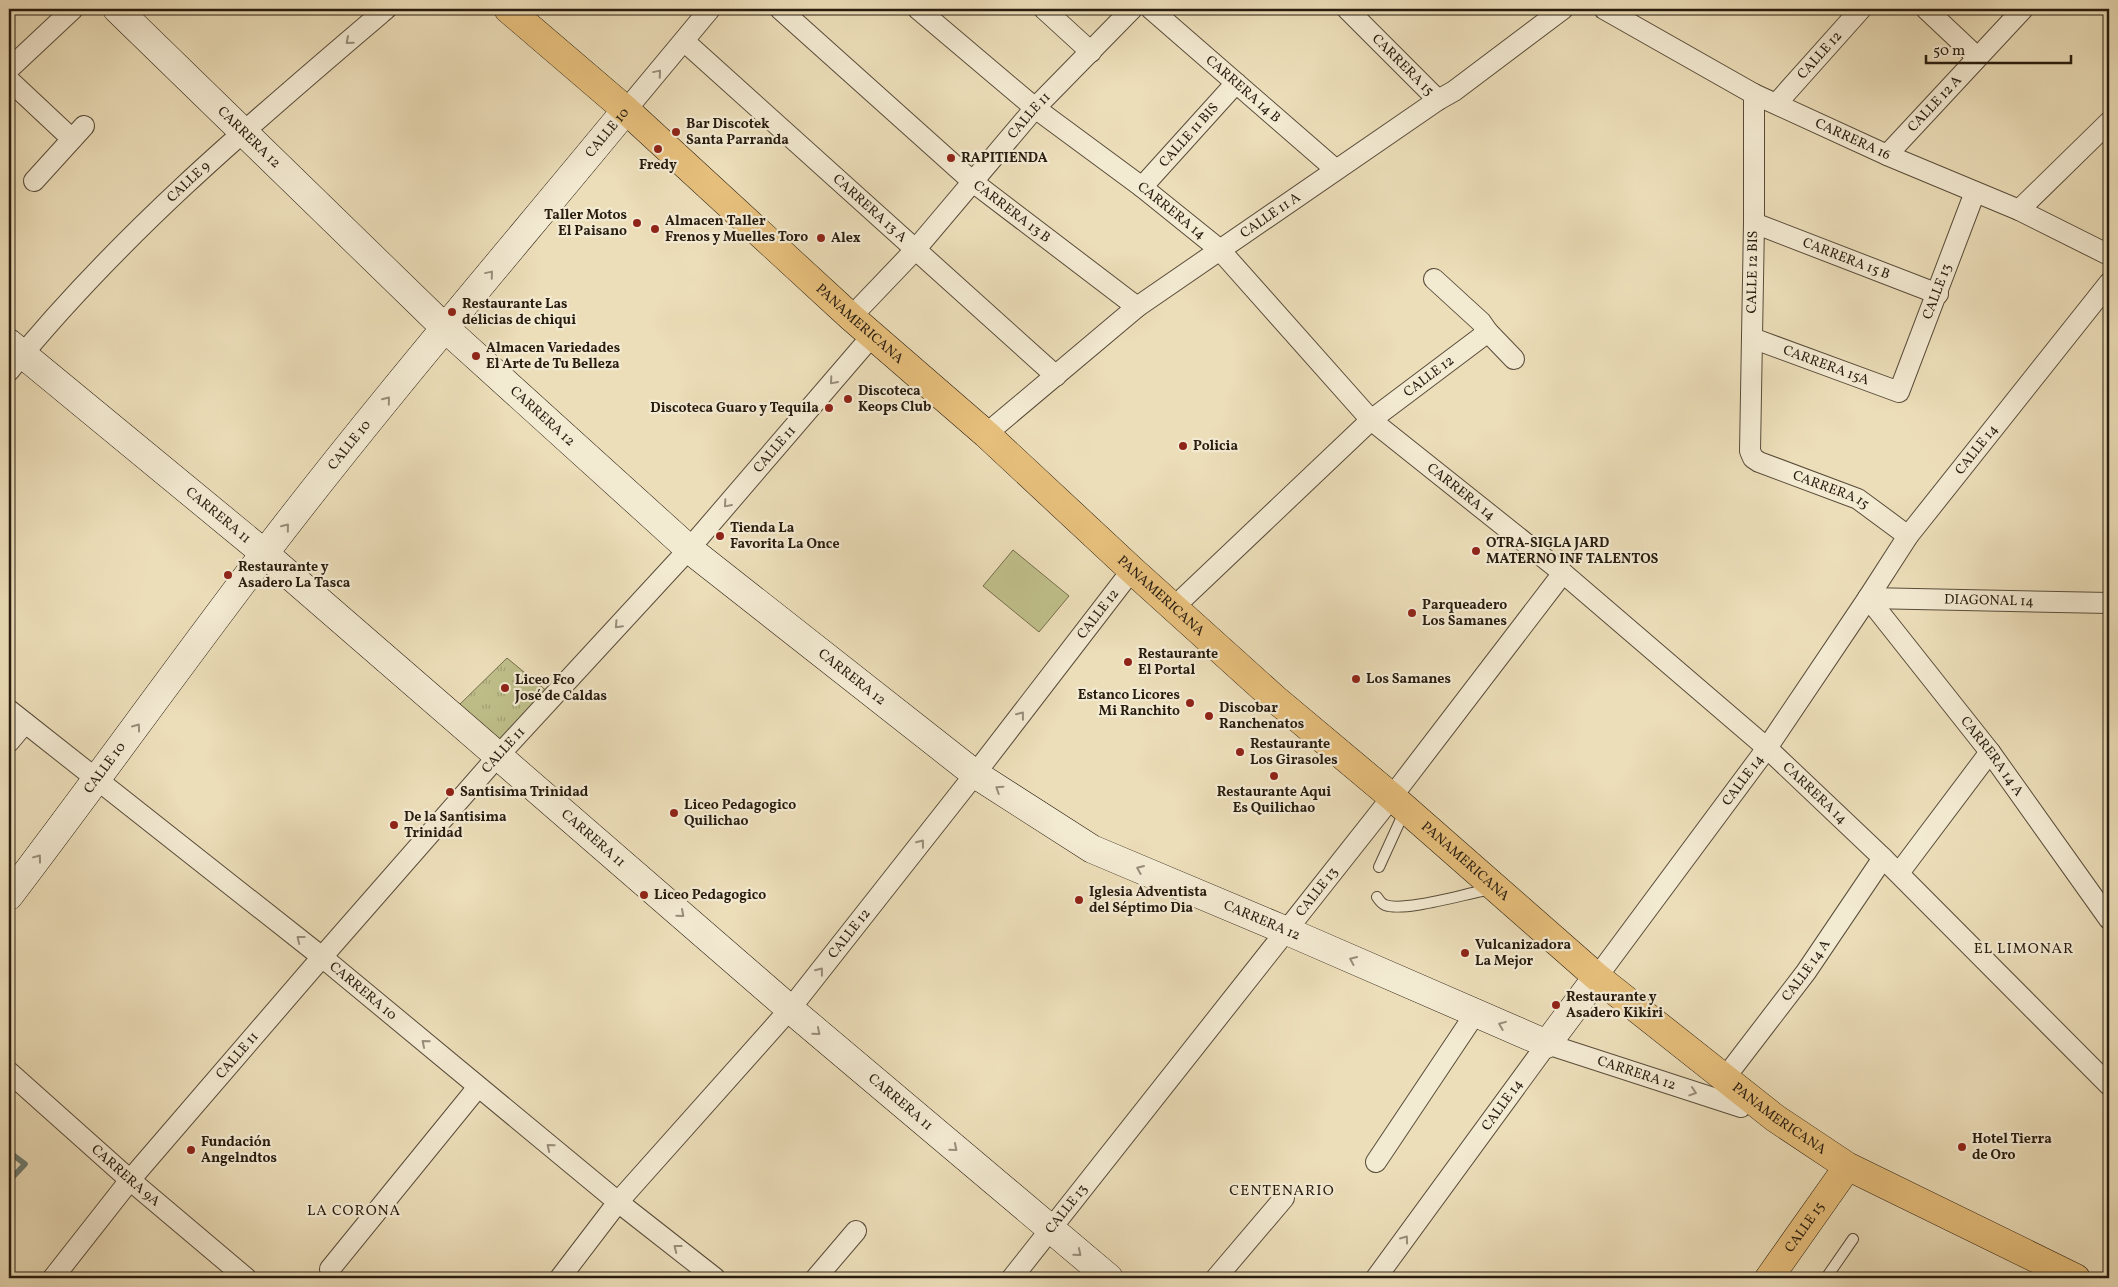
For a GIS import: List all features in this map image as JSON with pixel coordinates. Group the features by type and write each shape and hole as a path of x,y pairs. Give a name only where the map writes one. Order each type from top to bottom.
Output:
{"main road":[{"name":"PANAMERICANA","path":"486,9 622,115 986,434 1482,891 1594,982 1775,1118 1848,1166 2076,1278"},
{"name":"PANAMERICANA","path":"508,9 865,344 978,443 1266,706 1392,808 1741,1107 1841,1176 2048,1278"},
{"name":"CALLE 15","path":"1769,1278 1841,1176"}],"street":[{"path":"9,69 73,9"},
{"name":"CARRERA 12","path":"117,9 445,328 689,549 975,774 1092,849 1547,1044 1741,1107"},
{"name":"CALLE 9","path":"13,356 128,238 243,131 386,9"},
{"name":"CALLE 10","path":"9,896 98,781 264,553 445,328 710,9"},
{"name":"CARRERA 13 B","path":"780,9 973,182 1137,307"},
{"name":"CARRERA 14","path":"918,9 1035,108 1142,187 1219,250 1371,420 1563,573 1767,748 1899,873 2109,1085"},
{"path":"1044,9 1091,52"},
{"name":"CALLE 11","path":"851,317 916,250 1035,108 1132,9"},
{"name":"CARRERA 14 B","path":"1151,9 1335,169"},
{"name":"CARRERA 15","path":"1347,9 1438,100"},
{"name":"CALLE 11 A","path":"986,434 1137,307 1335,169 1438,100 1454,92 1563,9"},
{"name":"CARRERA 16","path":"1604,9 1754,94 1887,155 2019,210 2109,255"},
{"name":"CALLE 12","path":"1777,103 1861,9"},
{"path":"1926,9 1977,57"},
{"name":"CALLE 12 A","path":"1887,155 2023,9"},
{"name":"CARRERA 13 A","path":"684,41 1056,376"},
{"path":"9,80 78,132 34,181"},
{"name":"CALLE 11 BIS","path":"1142,187 1236,83"},
{"name":"CALLE 12 BIS","path":"1750,451 1754,94"},
{"path":"2019,210 2109,122"},
{"name":"CALLE 13","path":"1899,392 1938,294 1975,192"},
{"name":"CARRERA 15 B","path":"1754,223 1938,294"},
{"path":"1434,278 1481,322 1514,359"},
{"name":"CALLE 14","path":"1376,1278 1767,748 1908,536 2109,283"},
{"name":"CALLE 12","path":"1174,607 1371,420 1488,332"},
{"name":"CARRERA 15A","path":"1752,338 1899,392"},
{"name":"CALLE 11","path":"53,1278 130,1180 322,957 498,756 689,549 865,344"},
{"name":"CARRERA 11","path":"13,356 264,553 790,1009 1109,1278"},
{"name":"CARRERA 15","path":"1750,451 1753,458 1759,462 1858,499 1908,536"},
{"name":"CALLE 13","path":"1012,1278 1287,931 1392,808 1563,573"},
{"name":"CALLE 12","path":"560,1278 618,1202 790,1009 975,774 1125,579"},
{"name":"DIAGONAL 14","path":"1868,598 2109,603"},
{"name":"CARRERA 14 A","path":"1868,598 1990,752 2109,919"},
{"name":"CARRERA 10","path":"9,710 322,957 618,1202 715,1278"},
{"path":"9,742 25,723"},
{"path":"1899,873 1990,752"},
{"name":"CALLE 14 A","path":"1724,1079 1806,972 1883,858"},
{"path":"1376,1162 1475,1014"},
{"name":"CARRERA 9A","path":"9,1072 130,1180 246,1278"},
{"path":"330,1269 478,1087"},
{"path":"1216,1278 1284,1198"},
{"path":"816,1278 856,1231"}],"lane":[{"path":"1379,868 1392,808"},
{"path":"1377,897 1383,905 1392,907 1408,906 1482,891"},
{"path":"1826,1278 1853,1239"}],"green space":[{"path":"1013,550 1069,596 1039,632 983,586"},
{"path":"507,658 548,692 498,750 454,710"}],"waterway":[{"path":"9,1152 25,1164 9,1181"}],"place":[{"name":"Bar Discotek Santa Parranda","path":"676,132"},
{"name":"Fredy","path":"658,149"},
{"name":"RAPITIENDA","path":"951,158"},
{"name":"Taller Motos El Paisano","path":"637,223"},
{"name":"Almacen Taller Frenos y Muelles Toro","path":"655,229"},
{"name":"Alex","path":"821,238"},
{"name":"Restaurante Las delicias de chiqui","path":"452,312"},
{"name":"Almacen Variedades El Arte de Tu Belleza","path":"476,356"},
{"name":"Discoteca Keops Club","path":"848,399"},
{"name":"Discoteca Guaro y Tequila","path":"829,408"},
{"name":"Policia","path":"1183,446"},
{"name":"Tienda La Favorita La Once","path":"720,536"},
{"name":"OTRA-SIGLA JARD MATERNO INF TALENTOS","path":"1476,551"},
{"name":"Restaurante y Asadero La Tasca","path":"228,575"},
{"name":"Parqueadero Los Samanes","path":"1412,613"},
{"name":"Restaurante El Portal","path":"1128,662"},
{"name":"Los Samanes","path":"1356,679"},
{"name":"Liceo Fco José de Caldas","path":"505,688"},
{"name":"Estanco Licores Mi Ranchito","path":"1190,703"},
{"name":"Discobar Ranchenatos","path":"1209,716"},
{"name":"Restaurante Los Girasoles","path":"1240,752"},
{"name":"Restaurante Aqui Es Quilichao","path":"1274,776"},
{"name":"Santisima Trinidad","path":"450,792"},
{"name":"Liceo Pedagogico Quilichao","path":"674,813"},
{"name":"De la Santisima Trinidad","path":"394,825"},
{"name":"Liceo Pedagogico","path":"644,895"},
{"name":"Iglesia Adventista del Séptimo Dia","path":"1079,900"},
{"name":"Vulcanizadora La Mejor","path":"1465,953"},
{"name":"Restaurante y Asadero Kikiri","path":"1556,1005"},
{"name":"Hotel Tierra de Oro","path":"1962,1147"},
{"name":"Fundación Angelndtos","path":"191,1150"}],"district":[{"name":"EL LIMONAR","path":"2024,949"},
{"name":"CENTENARIO","path":"1282,1191"},
{"name":"LA CORONA","path":"354,1211"}]}
